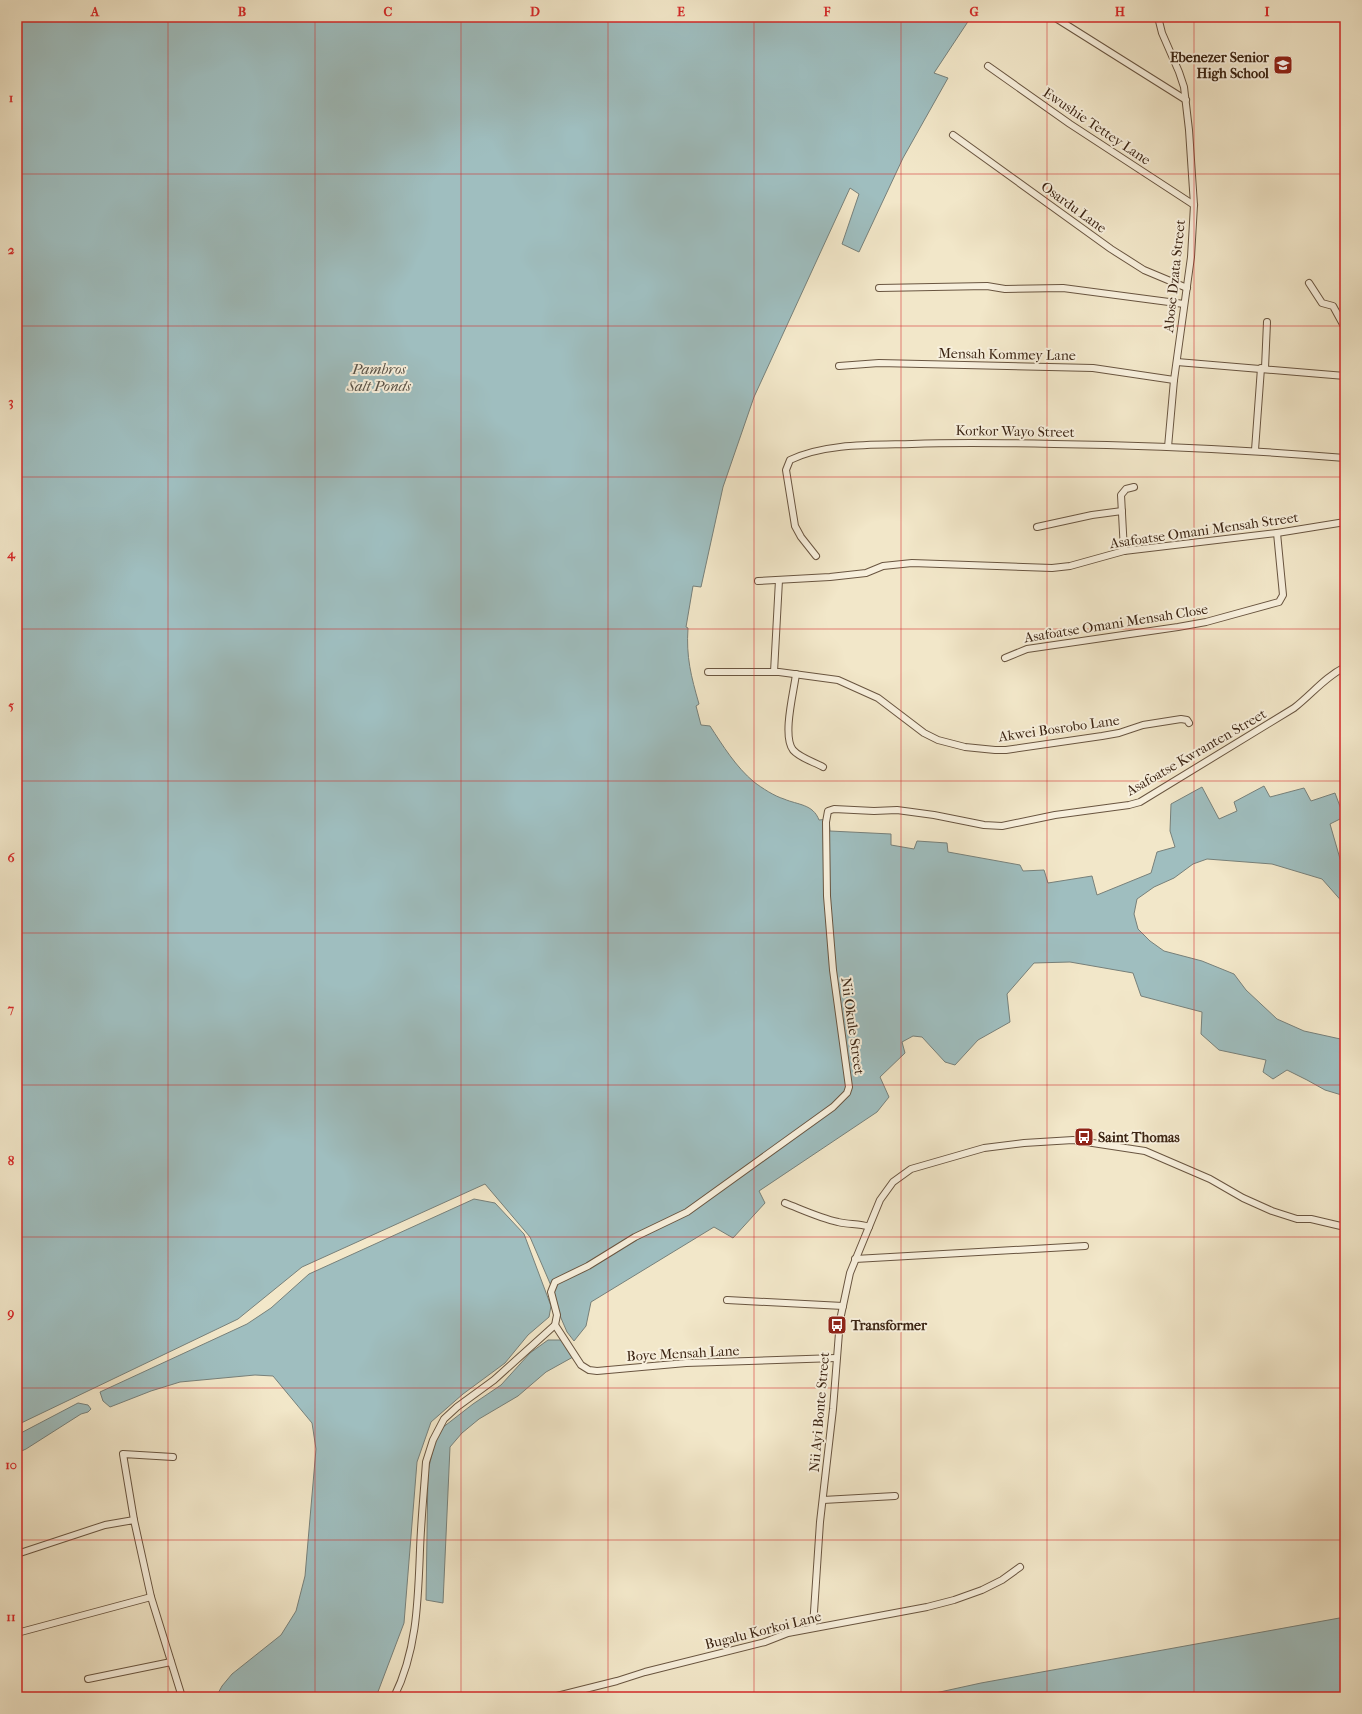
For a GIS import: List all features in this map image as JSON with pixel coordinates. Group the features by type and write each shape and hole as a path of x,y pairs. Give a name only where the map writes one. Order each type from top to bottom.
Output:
{"street":[{"path":"1054,17 1186,100"},
{"name":"Abose Dzata Street","path":"1158,17 1162,33 1179,72 1186,100 1194,205 1191,257 1174,380 1168,447"},
{"name":"Ewushie Tettey Lane","path":"988,66 1070,124 1194,205"},
{"name":"Osardu Lane","path":"952,135 1111,249 1144,270 1187,288"},
{"path":"1309,283 1322,304 1333,306 1345,328"},
{"path":"879,288 987,286 1004,289 1063,288 1184,304"},
{"path":"1255,450 1267,322"},
{"path":"1177,362 1345,376"},
{"name":"Mensah Kommey Lane","path":"839,366 879,363 1093,368 1174,380"},
{"name":"Korkor Wayo Street","path":"816,556 801,537 796,526 786,470 790,460 803,454 862,446 953,442 1255,450 1345,458"},
{"path":"1124,551 1121,494 1126,489 1134,487"},
{"path":"1037,527 1092,515 1122,511"},
{"name":"Asafoatse Omani Mensah Street","path":"758,581 830,577 866,573 883,566 912,563 1052,568 1070,566 1124,551 1277,533 1345,522"},
{"name":"Asafoatse Omani Mensah Close","path":"1005,658 1027,649 1206,622 1279,602 1283,595 1277,533"},
{"path":"774,672 779,580"},
{"name":"Asafoatse Kwranten Street","path":"828,811 834,809 874,811 897,810 934,815 984,825 1002,826 1055,815 1129,805 1140,802 1281,716 1310,696 1322,682 1345,666"},
{"name":"Akwei Bosrobo Lane","path":"708,672 774,672 838,680 878,698 924,733 938,740 965,747 1006,750 1120,733 1144,725 1181,719 1187,720 1189,723"},
{"path":"796,674 788,728 792,748 797,754 823,767"},
{"name":"Nii Okule Street","path":"555,1325 557,1315 551,1292 555,1282 588,1266 635,1237 687,1212 834,1107 847,1093 849,1087 833,970 827,896 826,822 828,811"},
{"name":"Nii Ayi Bonte Street","path":"813,1628 822,1500 833,1409 836,1358 843,1306 850,1273 855,1259 880,1200 893,1182 912,1169 984,1148 1024,1143 1073,1140 1145,1151 1210,1179 1243,1198 1277,1213 1297,1219 1311,1219 1345,1227"},
{"path":"785,1203 826,1219 869,1227"},
{"path":"855,1259 1085,1246"},
{"path":"727,1300 843,1306"},
{"path":"394,1697 403,1679 415,1627 418,1601 426,1462 433,1440 444,1419 448,1415 494,1380 555,1325"},
{"name":"Boye Mensah Lane","path":"555,1325 581,1366 589,1370 597,1371 686,1363 836,1358"},
{"path":"173,1457 123,1454 134,1520 152,1597 182,1697"},
{"path":"822,1500 895,1496"},
{"path":"17,1554 105,1526 134,1520"},
{"name":"Bugalu Korkoi Lane","path":"553,1697 764,1642 788,1633 927,1607 954,1600 982,1590 1002,1580 1020,1567"},
{"path":"17,1633 152,1597"},
{"path":"88,1679 171,1662"}],"water":[{"name":"Pambros Salt Ponds","path":"17,17 971,17 934,73 948,78 903,158 859,252 842,244 859,194 850,188 754,397 723,487 701,587 693,586 686,627 688,628 690,666 699,704 696,706 701,725 710,726 736,763 754,782 776,796 809,808 819,820 829,819 830,831 891,834 891,845 914,849 917,841 947,843 948,852 1020,865 1023,871 1044,870 1048,883 1092,876 1097,895 1151,873 1157,852 1175,847 1170,831 1171,804 1202,787 1219,819 1237,811 1234,802 1264,786 1270,797 1304,788 1311,801 1335,793 1344,817 1330,824 1345,876 1345,905 1322,879 1272,864 1207,859 1193,864 1174,878 1154,887 1137,899 1134,914 1138,929 1150,941 1164,951 1202,961 1234,974 1246,990 1277,1019 1304,1031 1345,1040 1345,1096 1325,1090 1287,1070 1273,1079 1263,1072 1266,1060 1219,1050 1201,1034 1202,1012 1141,996 1133,973 1070,962 1034,963 1007,994 1010,1022 978,1040 955,1065 945,1062 922,1037 913,1036 902,1042 905,1053 880,1077 889,1097 877,1112 759,1191 765,1203 733,1238 714,1227 591,1302 586,1326 574,1341 567,1332 561,1318 552,1288 530,1237 485,1184 302,1267 238,1319 17,1425"},
{"path":"474,1199 495,1203 524,1234 551,1306 549,1317 528,1335 505,1363 463,1394 431,1422 417,1462 404,1623 376,1697 216,1697 222,1686 232,1674 281,1635 296,1611 305,1576 316,1449 312,1423 273,1376 255,1375 180,1382 151,1391 110,1407 103,1401 100,1392 247,1324 271,1308 309,1274"},
{"path":"548,1340 563,1340 573,1357 546,1372 518,1396 479,1419 462,1433 450,1447 443,1603 426,1600 428,1471 434,1445 442,1428 501,1385 530,1353"},
{"path":"78,1403 88,1405 91,1409 17,1453 17,1435"},
{"path":"1345,1617 1345,1697 917,1697 981,1683"}],"place":[{"name":"Ebenezer Senior High School","path":"1283,65"},
{"name":"Saint Thomas","path":"1084,1137"},
{"name":"Transformer","path":"837,1325"}]}
